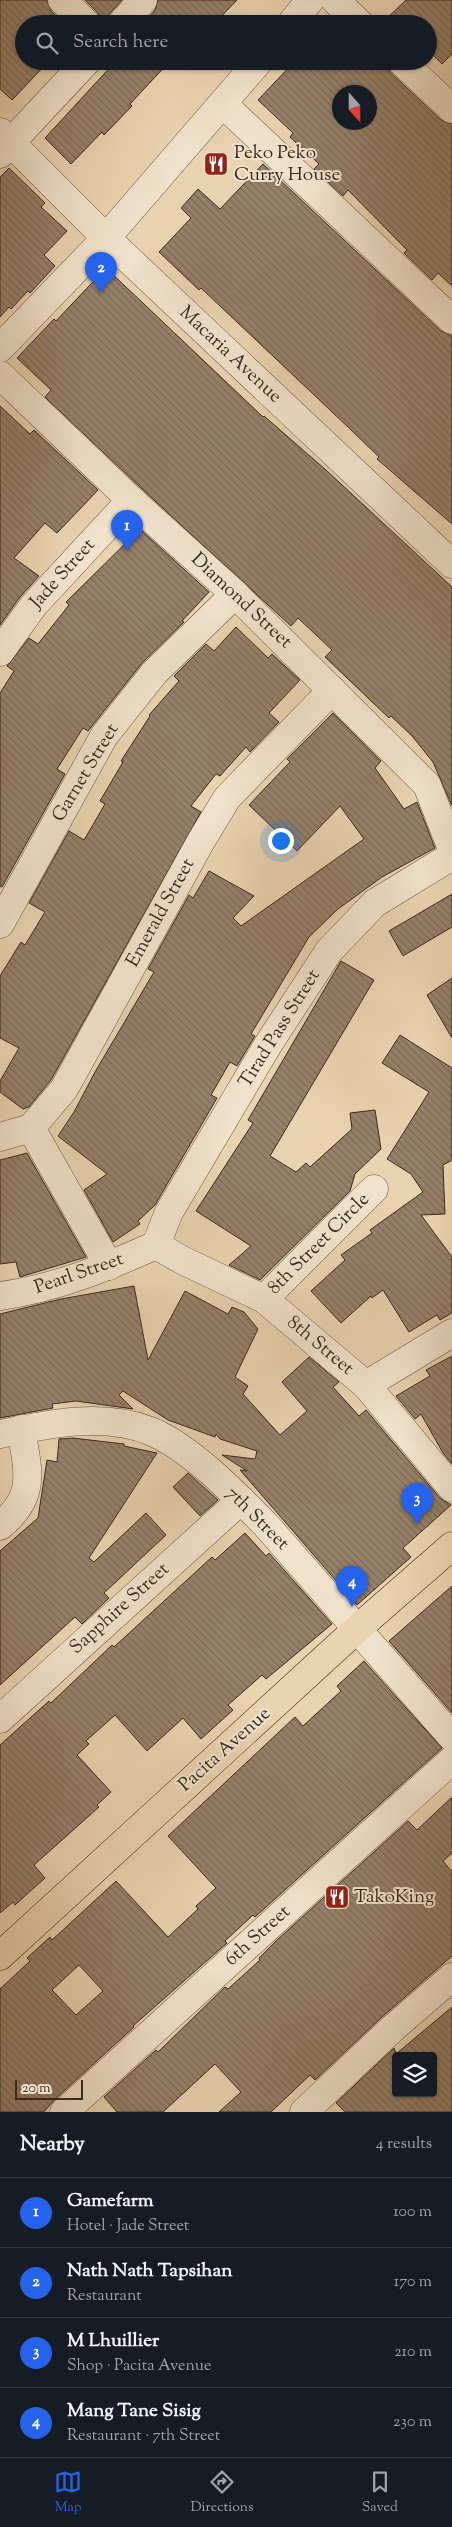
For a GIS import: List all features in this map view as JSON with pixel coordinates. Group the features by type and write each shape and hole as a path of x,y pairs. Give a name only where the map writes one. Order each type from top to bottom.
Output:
{"main road":[{"name":"Pacita Avenue","path":"0,1956 358,1628 452,1546"}],"street":[{"path":"62,0 77,15"},
{"path":"129,15 143,0"},
{"path":"298,15 310,0"},
{"path":"334,0 350,15"},
{"path":"4,143 77,70"},
{"path":"0,348 106,238 251,70"},
{"path":"411,70 452,109"},
{"path":"223,104 452,320"},
{"name":"Macaria Avenue","path":"4,143 452,564"},
{"name":"Diamond Street","path":"0,375 131,500 235,594 427,785 452,849"},
{"name":"Jade Street","path":"0,652 33,606 131,500"},
{"name":"Garnet Street","path":"0,924 104,736 155,672 235,594"},
{"name":"Emerald Street","path":"31,1128 64,1089 201,841 227,798 332,690"},
{"name":"Tirad Pass Street","path":"156,1245 169,1212 179,1195 269,1043 329,951 375,903 452,856"},
{"path":"0,1137 31,1128 109,1266"},
{"name":"8th Street Circle","path":"264,1299 374,1189"},
{"name":"Pearl Street","path":"0,1296 24,1293 109,1266 156,1245"},
{"name":"8th Street","path":"156,1245 182,1260 264,1299 366,1384 452,1488"},
{"path":"366,1384 452,1333"},
{"name":"7th Street","path":"10,1432 77,1421 122,1424 150,1431 178,1445 241,1500 358,1628 452,1737"},
{"path":"0,1526 10,1518 24,1499 29,1477 10,1432"},
{"name":"Sapphire Street","path":"0,1719 241,1500"},
{"name":"6th Street","path":"64,2112 452,1760"},
{"path":"304,2112 393,2028 452,1977"}],"building":[{"path":"0,0 47,0 51,11 55,15 15,15 15,70 40,70 12,100 0,89"},
{"path":"85,0 122,0 108,15 99,15"},
{"path":"158,0 237,0 223,15 151,15 155,10"},
{"path":"406,0 452,0 452,54 442,64 437,59 437,15 390,15"},
{"path":"108,70 162,70 130,104 132,106 104,135 102,132 71,164 45,138"},
{"path":"286,70 389,70 441,120 452,124 452,286 438,273 432,280 404,253 407,250 348,190 343,196 314,169 319,164 290,137 293,133 258,100"},
{"path":"263,164 441,331 452,336 452,524 377,459 379,457 349,428 201,288 199,290 159,252 191,218 181,208 198,189 220,209"},
{"path":"9,168 45,203 41,207 67,231 44,255 55,266 30,293 28,291 11,309 9,307 0,317 0,177"},
{"path":"106,268 263,417 326,470 452,587 452,806 433,762 412,736 391,716 389,718 325,657 332,650 298,618 291,626 142,489 45,397 51,390 17,358 54,319 56,321"},
{"path":"0,406 30,434 34,430 98,490 57,533 45,523 14,558 39,576 20,597 0,625"},
{"path":"140,529 209,592 182,621 184,622 143,662 88,731 83,728 57,769 65,774 2,887 0,886 0,693 14,671 7,666 29,638 38,644 69,605 66,602"},
{"path":"236,627 268,658 272,654 300,680 269,713 279,722 250,752 246,747 220,776 216,774 191,806 201,812 51,1080 29,1107 23,1109 0,1092 0,1081 19,1048 0,1038 0,976 21,942 25,945 45,912 29,903 69,831 84,840 105,804 100,801 123,762 121,761 149,715 179,681 174,676 206,644 214,651"},
{"path":"333,713 381,761 375,768 404,809 417,802 435,848 382,877 338,909 309,937 251,1034 255,1036 237,1066 230,1062 211,1095 217,1098 155,1205 138,1221 140,1224 113,1242 84,1190 107,1174 58,1136 74,1112 95,1072 154,972 148,969 189,895 193,898 209,871 254,896 233,918 241,926 364,839 340,806 297,851 249,805 290,762 287,759"},
{"path":"452,894 452,927 403,956 389,931"},
{"path":"341,961 374,980 270,1156 296,1172 306,1163 310,1167 352,1129 350,1113 375,1110 381,1149 355,1174 350,1191 260,1280 229,1265 251,1246 196,1211 253,1123 248,1120"},
{"path":"452,978 452,1038 427,995"},
{"path":"400,1035 452,1068 452,1160 443,1165 445,1214 421,1215 452,1257 452,1313 440,1320 437,1315 409,1332 383,1290 372,1298 371,1296 341,1323 311,1291 345,1260 341,1255 372,1233 370,1230 423,1192 411,1174 387,1159 429,1092 382,1063"},
{"path":"27,1153 86,1257 20,1277 16,1262 0,1264 0,1160"},
{"path":"134,1286 148,1360 185,1291 228,1314 232,1307 244,1312 258,1329 235,1377 248,1386 243,1394 280,1435 307,1411 282,1382 309,1357 339,1382 333,1387 359,1416 366,1410 440,1498 451,1505 403,1548 411,1557 357,1605 240,1470 247,1471 222,1455 255,1459 257,1451 220,1439 216,1434 215,1437 168,1420 123,1391 119,1395 133,1409 76,1401 52,1404 53,1408 0,1418 0,1314 61,1299"},
{"path":"452,1356 452,1464 443,1453 421,1414 415,1419 396,1396 430,1376 426,1370"},
{"path":"73,1438 124,1444 124,1446 157,1453 89,1558 94,1562 146,1513 166,1535 104,1593 109,1598 82,1624 75,1617 0,1685 0,1551 38,1518 47,1460 57,1462 59,1439"},
{"path":"188,1473 218,1500 200,1516 173,1487"},
{"path":"245,1533 266,1556 269,1553 332,1624 266,1679 262,1675 228,1705 233,1710 201,1739 183,1718 147,1751 115,1715 86,1741 89,1744 77,1755 111,1792 97,1805 99,1807 34,1865 45,1878 15,1905 13,1902 0,1913 0,1745 49,1701 51,1703 112,1645 114,1647 212,1557 215,1560"},
{"path":"452,1586 452,1713 389,1641"},
{"path":"364,1661 442,1748 255,1917 253,1915 225,1941 227,1943 133,2026 54,2100 44,2112 0,2112 0,1989 30,1961 27,1958 50,1937 52,1940 116,1881 168,1937 198,1909 196,1906 216,1888 168,1836 295,1717 303,1726 341,1691 337,1686","holes":["79,1965 103,1991 76,2015 52,1990"]},
{"path":"452,1797 452,1853 443,1861 452,1872 452,1956 382,2017 315,2080 310,2075 271,2112 219,2112 241,2092 215,2064 163,2112 117,2112 104,2097 156,2050 158,2052 225,1987 228,1989 260,1960 259,1958 277,1940 408,1821 417,1830"},
{"path":"452,2007 452,2112 345,2112 336,2103 394,2048 395,2052 392,2052 392,2097 437,2097 437,2052 398,2052"}],"place":[{"name":"Peko Peko Curry House","path":"216,164"},
{"name":"Nath Nath Tapsihan","path":"101,293"},
{"name":"Gamefarm","path":"127,551"},
{"name":"M Lhuillier","path":"417,1524"},
{"name":"Mang Tane Sisig","path":"352,1607"},
{"name":"TakoKing","path":"337,1897"}]}
